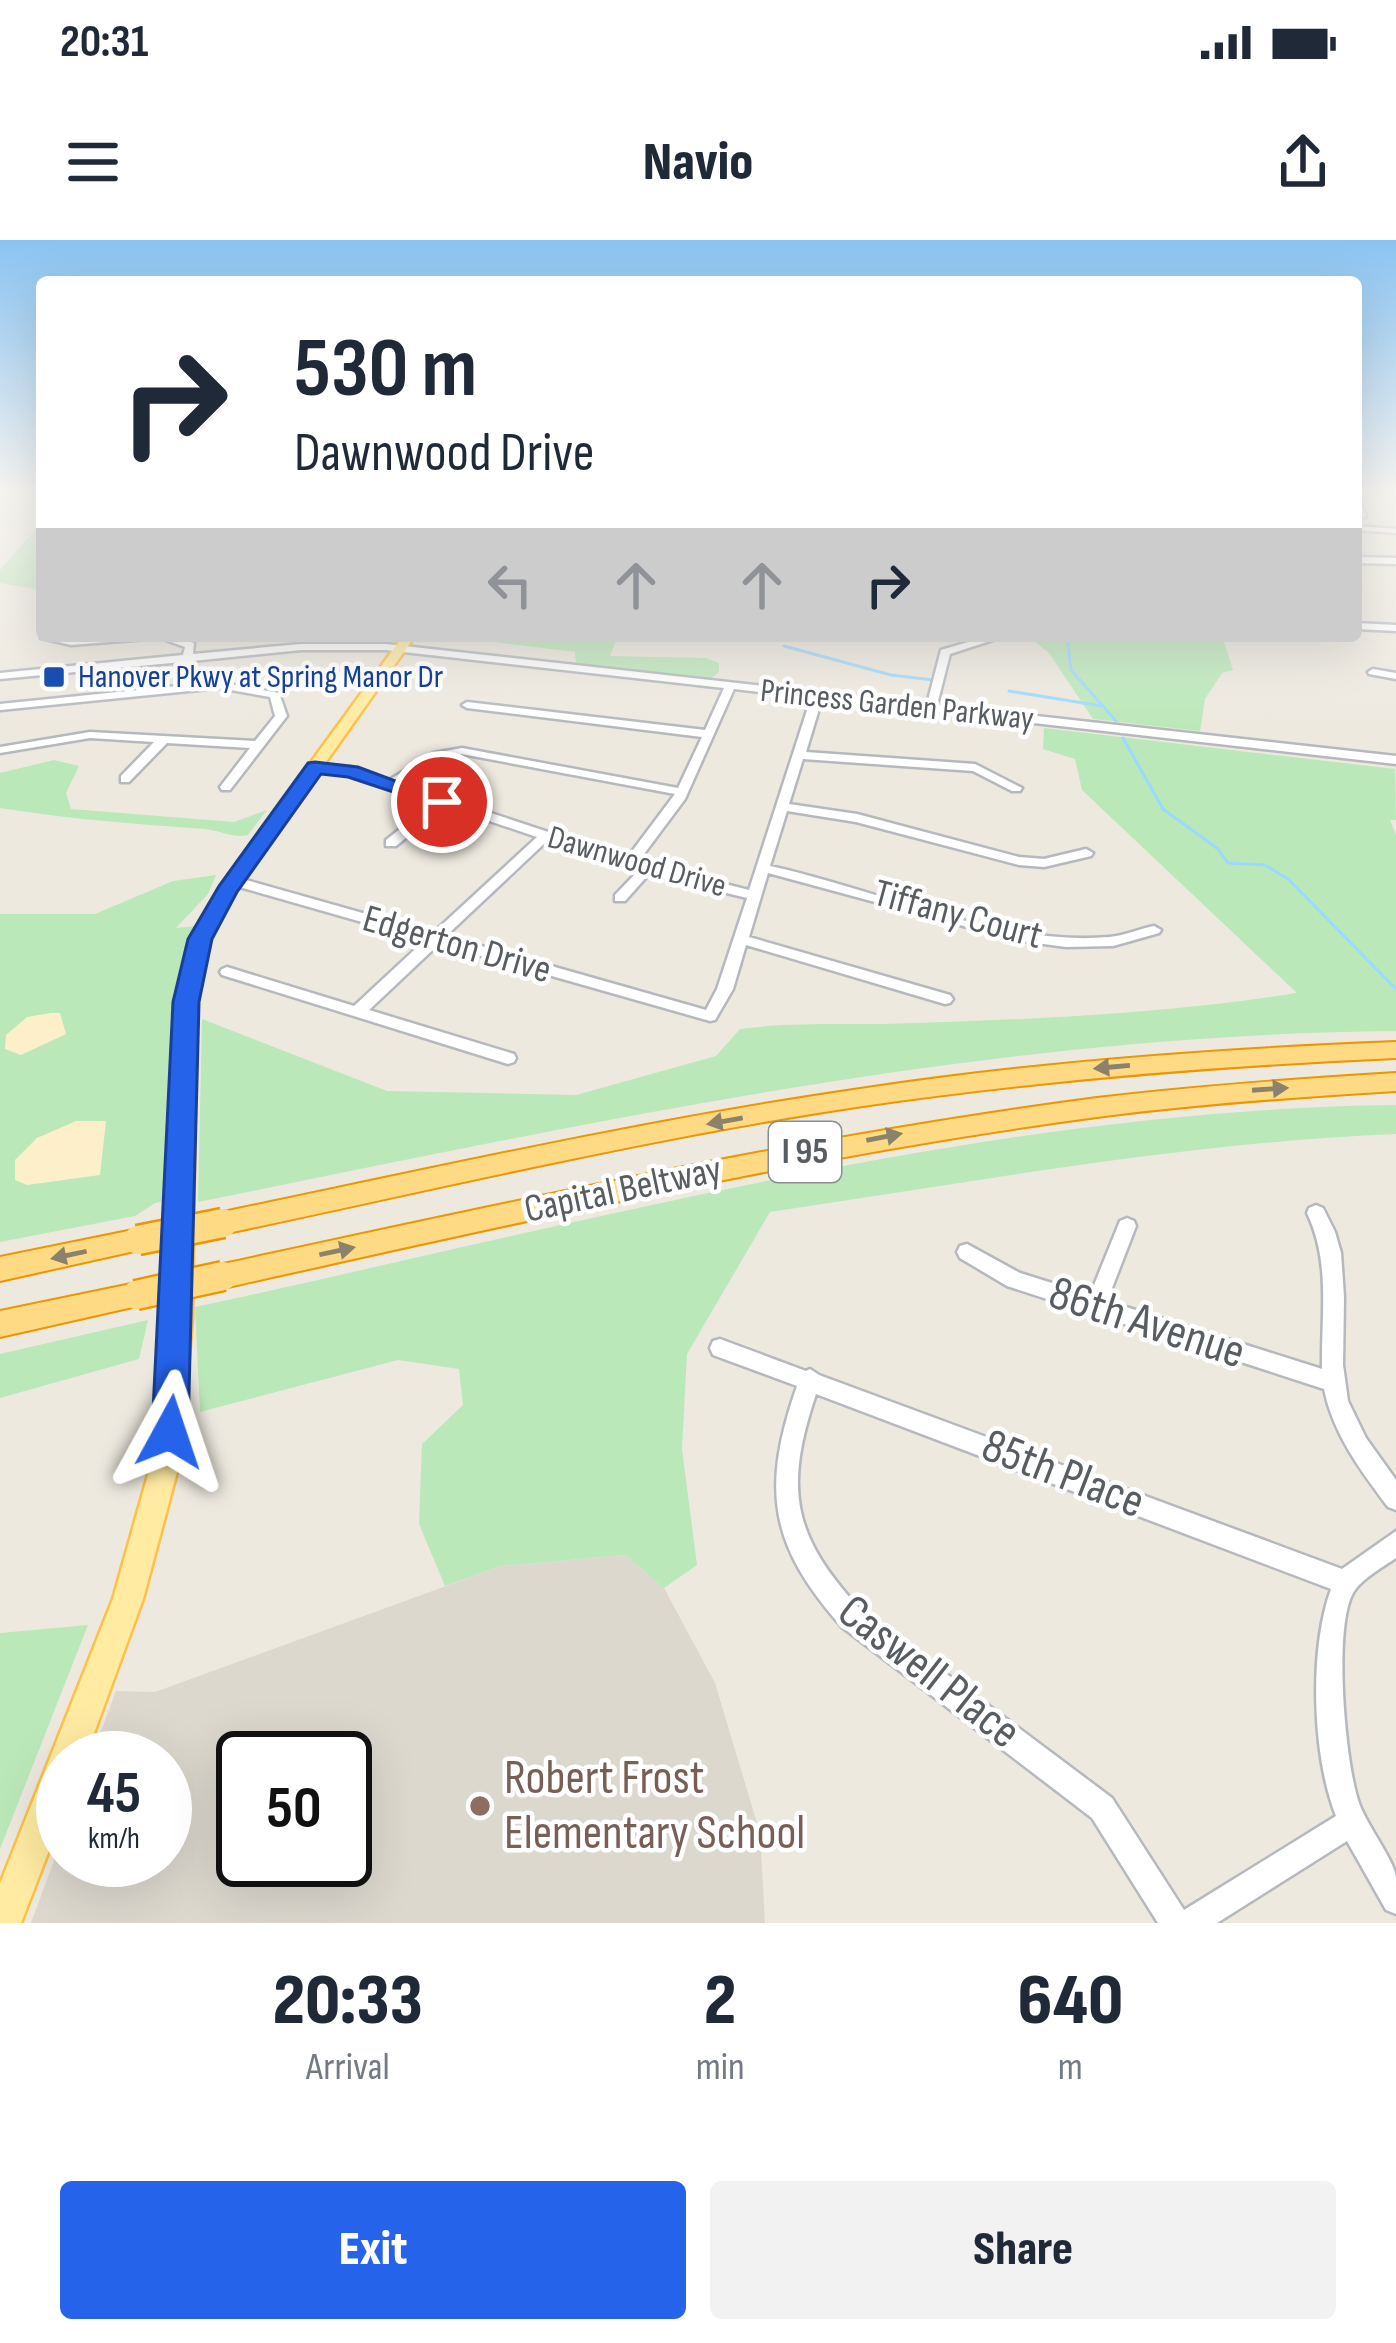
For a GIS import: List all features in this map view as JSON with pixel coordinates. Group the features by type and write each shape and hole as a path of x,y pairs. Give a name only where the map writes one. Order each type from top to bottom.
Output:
{"highway":[{"name":"Capital Beltway","path":"0,1269 673,1130 896,1092 1138,1064 1396,1050"},
{"name":"Capital Beltway","path":"0,1324 909,1132 1157,1099 1396,1082"}],"main road":[{"path":"78,1731 128,1599 167,1457 178,1318 188,980 200,939 234,881 405,642"},
{"path":"3,1923 36,1839"}],"street":[{"path":"1362,626 1396,628"},
{"path":"182,688 188,642"},
{"path":"931,708 945,652 979,642"},
{"name":"Princess Garden Parkway","path":"0,679 331,650 399,651 1396,760"},
{"path":"1373,672 1396,676"},
{"path":"0,707 238,685 275,695 280,716 226,787"},
{"path":"630,863 652,841 682,792 730,687"},
{"path":"817,697 740,939 945,999"},
{"path":"467,705 706,734"},
{"path":"0,750 81,735 258,745"},
{"path":"125,779 164,739"},
{"path":"391,784 432,758 462,751 682,792"},
{"path":"802,755 975,768 1016,788"},
{"name":"Dawnwood Drive","path":"315,767 345,770 647,869 752,895"},
{"path":"391,843 442,802"},
{"path":"784,807 857,818 1019,861 1044,863 1086,853"},
{"path":"358,1011 545,836"},
{"name":"Tiffany Court","path":"763,868 850,886 1045,942 1114,940 1154,929"},
{"path":"620,898 647,869"},
{"name":"Edgerton Drive","path":"234,881 680,1010 715,1014 740,939"},
{"path":"227,972 508,1058"},
{"path":"1316,1213 1331,1255 1333,1382 1359,1447 1396,1499"},
{"path":"1095,1306 1127,1226"},
{"name":"86th Avenue","path":"967,1252 994,1274 1333,1382"},
{"name":"85th Place","path":"720,1348 1345,1582"},
{"name":"Caswell Place","path":"811,1379 790,1438 784,1483 789,1520 816,1579 851,1618 1102,1808 1148,1872 1175,1923"},
{"path":"1396,1543 1345,1582 1337,1602 1334,1713 1337,1768 1352,1822 1396,1900"},
{"path":"1190,1923 1352,1822"}],"shaded area":[{"path":"625,1555 664,1588 715,1683 760,1833 765,1923 31,1923 44,1887 192,1887 192,1731 101,1731 116,1691 155,1692 501,1566"}],"green space":[{"path":"0,570 36,570 36,589 0,583"},
{"path":"494,642 616,642 610,656 706,658 719,663 719,672 709,680 576,664 575,652"},
{"path":"1035,642 1224,642 1233,670 1222,673 1205,699 1200,731 1093,719 1049,653"},
{"path":"1044,728 1395,769 1396,820 1390,820 1396,835 1396,1031 1243,1036 942,1066 645,1113 198,1202 202,1019 387,1091 576,1095 716,1056 740,1029 1106,1014 1297,993 1082,790 1075,759 1043,749"},
{"path":"54,760 79,766 66,793 71,809 234,822 267,810 243,836 0,808 0,773"},
{"path":"216,875 208,894 176,928 207,925 200,939 181,1198 155,1203 135,1216 0,1242 0,914 95,914 173,881"},
{"path":"1396,1105 1396,1134 1160,1154 770,1212 687,1354 682,1449 697,1565 664,1588 625,1555 501,1566 445,1586 419,1524 422,1444 463,1405 459,1369 398,1360 200,1412 195,1307 642,1207 942,1149 1244,1112"},
{"path":"148,1320 139,1359 0,1398 0,1354"},
{"path":"88,1625 46,1731 36,1731 36,1757 0,1849 0,1633"}],"sand":[{"path":"60,1013 66,1034 21,1055 5,1049 6,1035 27,1017"},
{"path":"76,1121 106,1121 100,1175 27,1185 15,1180 15,1160 37,1138"}],"waterway":[{"path":"1068,642 1071,670 1116,721"},
{"path":"784,646 891,675 933,680"},
{"path":"1009,691 1102,706"},
{"path":"1123,738 1163,809 1218,849 1228,863 1265,865 1288,879 1396,989"}],"place":[{"name":"Hanover Pkwy at Spring Manor Dr","path":"54,677"},
{"name":"Robert Frost Elementary School","path":"480,1806"}],"route":[{"path":"170,1432 178,1318 186,1002 200,939 226,891 315,767 351,771 442,802"}]}
